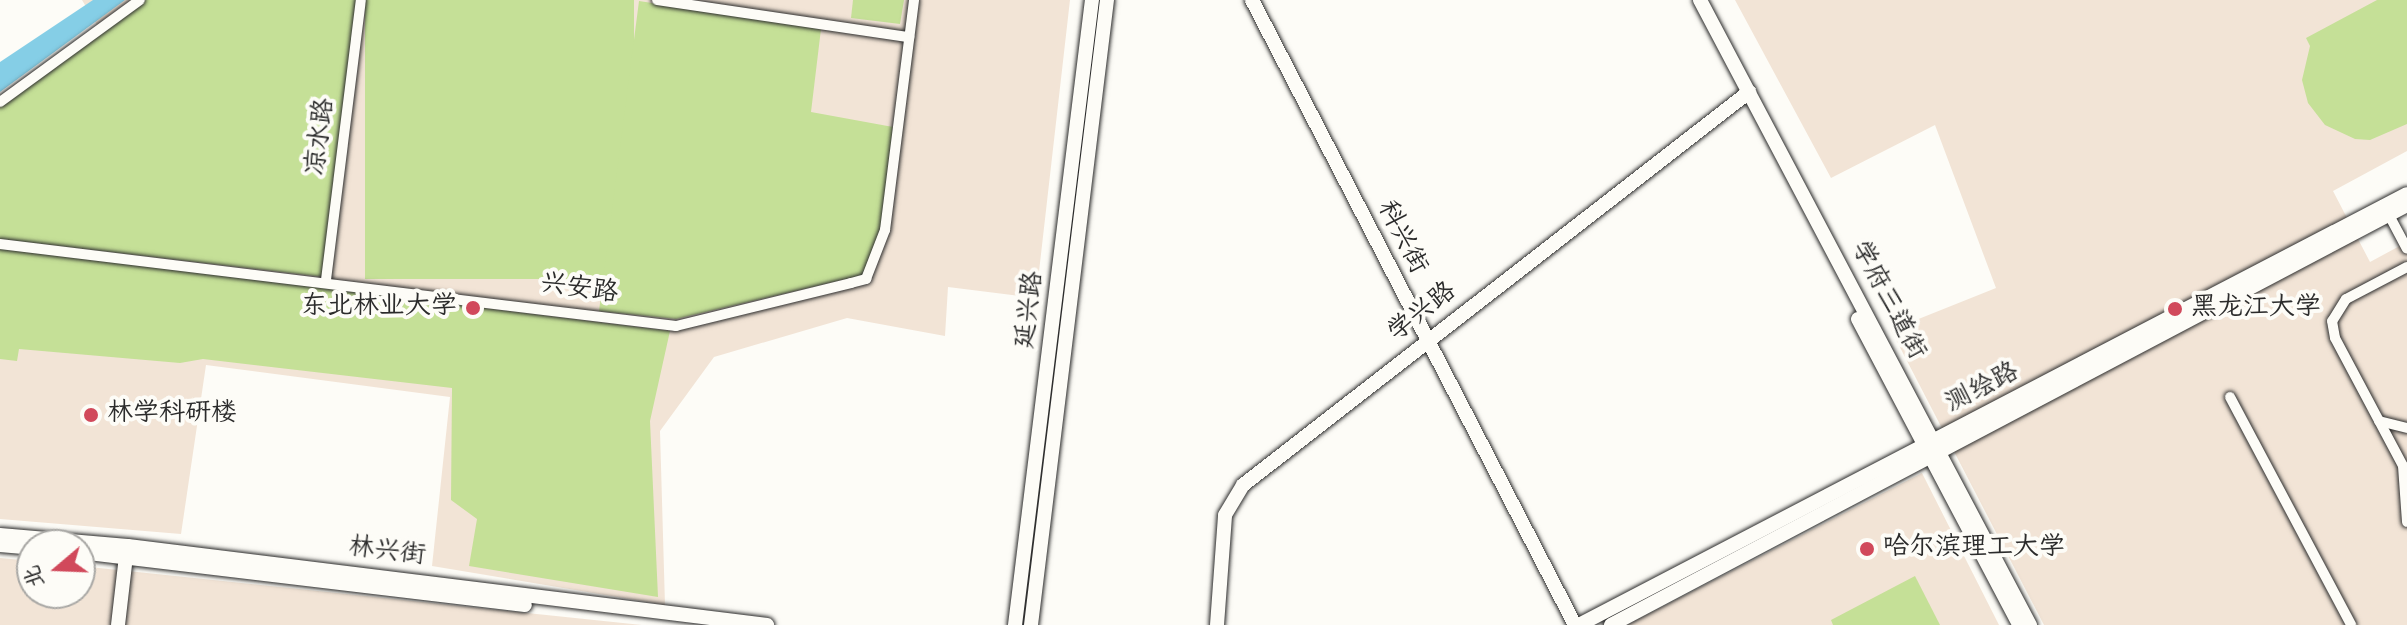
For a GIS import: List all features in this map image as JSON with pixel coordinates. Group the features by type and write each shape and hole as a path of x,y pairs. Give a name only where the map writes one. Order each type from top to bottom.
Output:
{"main road":[{"name":"延兴路","path":"1015,625 1092,0"},
{"name":"延兴路","path":"1031,625 1107,0"},
{"name":"科兴街","path":"1252,0 1577,625"},
{"name":"学府三道街","path":"1689,0 1745,95"},
{"name":"学府三道街","path":"1700,0 1745,95 1932,449 2030,625"},
{"name":"学兴路","path":"1217,625 1225,515 1232,498 1427,340 1745,95"},
{"name":"测绘路","path":"1611,625 2407,194"},
{"name":"测绘路","path":"1577,625 1932,449 2407,205"},
{"name":"学府三道街","path":"1932,449 2019,625"},
{"name":"林兴街","path":"0,535 128,546 767,625"},
{"name":"林兴街","path":"96,553 689,625"},
{"path":"118,625 126,556"}],"street":[{"path":"0,102 140,0"},
{"name":"凉水路","path":"326,280 361,0"},
{"path":"657,0 909,37"},
{"name":"兴安路","path":"0,244 326,280 676,326 866,279 885,230 914,0"},
{"path":"2389,215 2407,249"},
{"path":"2403,466 2335,338 2332,321 2346,299 2407,267"},
{"path":"2230,397 2351,625"},
{"path":"2379,421 2407,428"},
{"path":"2407,453 2403,466 2407,522"}],"shaded area":[{"name":"东北林业大学","path":"82,0 1070,0 1036,298 948,287 945,336 847,318 714,357 660,431 665,605 432,566 450,397 206,365 181,534 0,519 0,95 97,25"},
{"name":"黑龙江大学","path":"1735,0 2407,0 2407,151 2333,191 2370,262 2407,242 2407,625 2044,625 1891,330 1996,288 1935,125 1831,178"},
{"name":"哈尔滨理工大学","path":"1922,473 1999,625 1627,625"},
{"path":"0,558 16,560 16,609 96,609 96,568 642,625 0,625"}],"green space":[{"path":"146,0 358,0 324,277 0,239 0,107"},
{"path":"365,0 634,0 634,279 365,279"},
{"path":"853,0 904,0 900,24 851,18"},
{"path":"2377,0 2407,0 2407,124 2370,140 2355,139 2325,125 2308,103 2302,80 2310,46 2306,38"},
{"path":"639,1 821,29 811,112 893,127 881,228 863,275 676,319 599,311"},
{"path":"0,248 670,331 650,421 658,597 469,566 477,519 451,500 452,388 203,359 180,363 19,349 17,361 0,359"},
{"path":"1915,576 1940,625 1833,625 1831,620"}],"water":[{"path":"93,0 125,0 0,92 0,62"}],"place":[{"name":"东北林业大学","path":"473,308"},
{"name":"黑龙江大学","path":"2175,309"},
{"name":"林学科研楼","path":"91,415"},
{"name":"哈尔滨理工大学","path":"1867,549"}]}
